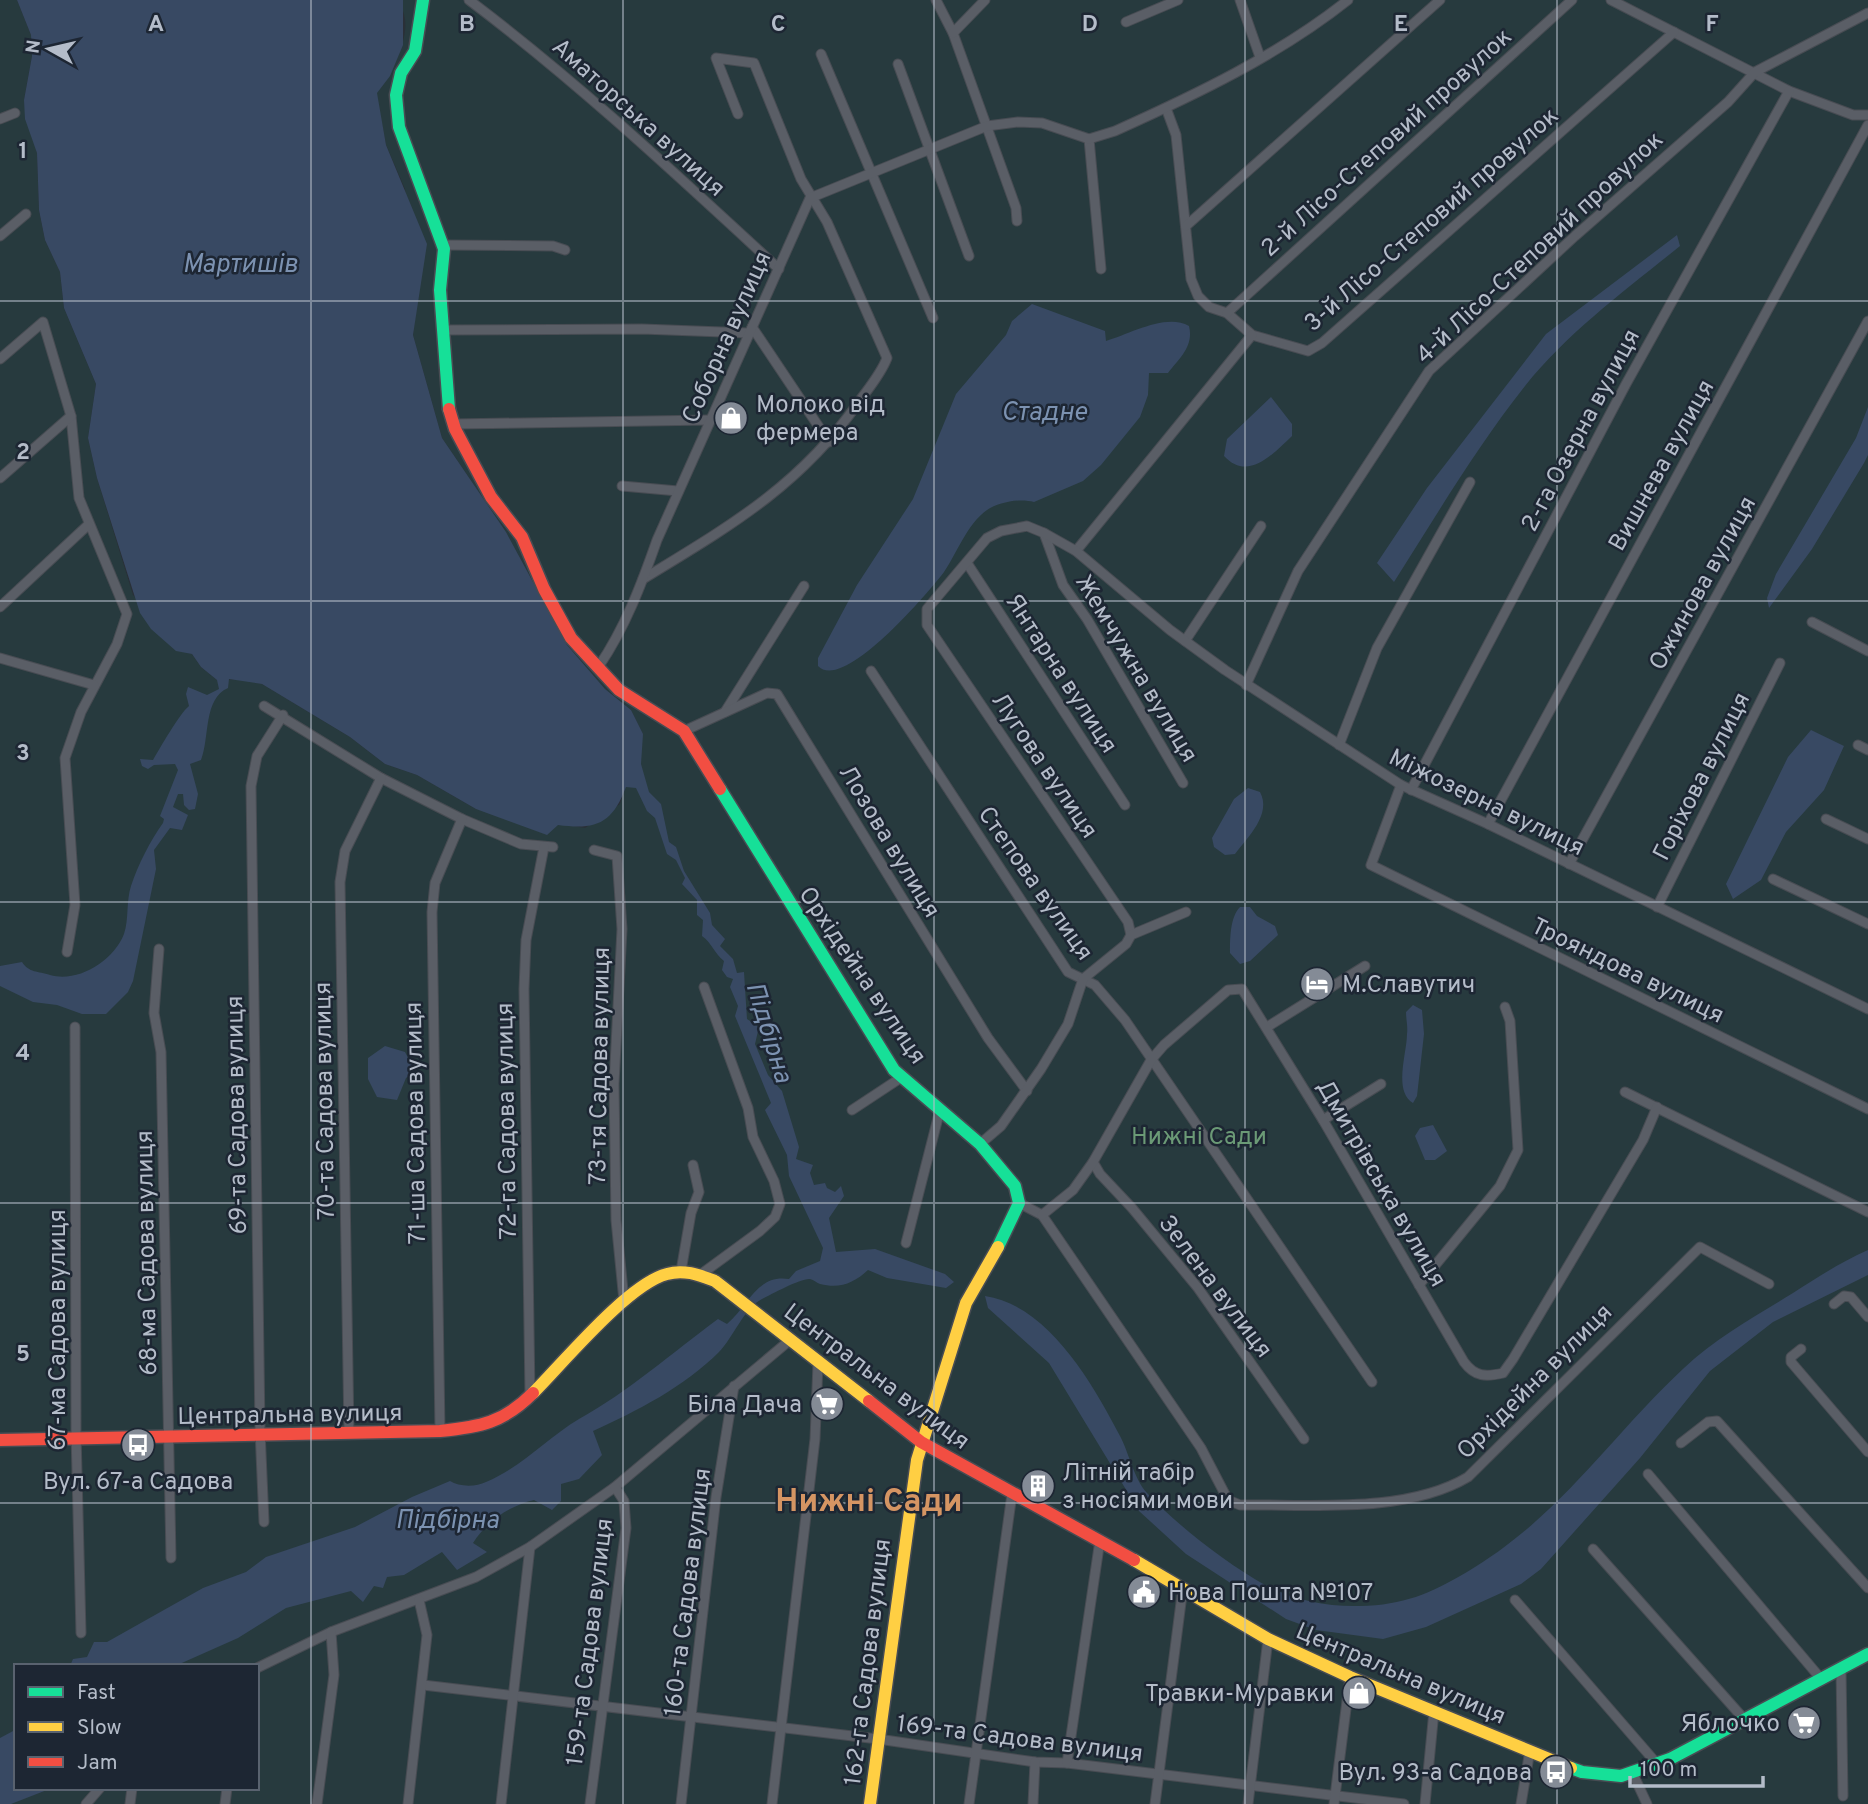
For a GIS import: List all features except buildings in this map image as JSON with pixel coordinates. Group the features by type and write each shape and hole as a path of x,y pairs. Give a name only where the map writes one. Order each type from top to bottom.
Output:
{"street":[{"name":"Орхідейна вулиця","path":"423,0 415,51 401,73 396,95 399,127 443,245 440,290 446,399 454,424 491,497 522,537 544,590 571,638 619,690 684,731 894,1070 980,1144 1015,1186 1020,1203 1042,1216 1201,1448 1228,1500 1240,1505 1317,1507 1379,1501 1452,1486 1468,1477 1552,1397 1700,1247 1769,1284"},
{"name":"Аматорська вулиця","path":"469,0 524,41 606,111 779,268"},
{"path":"936,0 953,33 1016,208 1017,221"},
{"path":"953,33 985,0"},
{"path":"1126,22 1178,0"},
{"path":"1240,0 1260,57"},
{"path":"810,198 987,126 1018,122 1042,123 1089,139 1115,131 1166,108 1260,57 1318,24 1348,0"},
{"path":"1186,226 1440,0"},
{"name":"2-й Лісо-Степовий провулок","path":"1227,313 1572,0"},
{"path":"1611,0 1789,91 1853,115 1868,115"},
{"path":"1755,72 1868,13"},
{"name":"3-й Лісо-Степовий провулок","path":"1252,335 1307,351 1322,343 1674,32"},
{"path":"821,54 933,318"},
{"path":"643,579 771,498 829,442 887,358 827,222 810,198 754,63 716,58 738,114"},
{"path":"898,64 969,256"},
{"name":"4-й Лісо-Степовий провулок","path":"1246,685 1298,571 1429,371 1575,236 1728,102 1755,72"},
{"name":"2-га Озерна вулиця","path":"1411,790 1626,384 1789,91"},
{"path":"1076,551 1252,335 1227,313 1209,307 1198,296 1191,279 1176,135 1166,108"},
{"path":"0,120 15,113"},
{"name":"Вишнева вулиця","path":"1488,824 1868,125"},
{"path":"1089,139 1101,269"},
{"name":"Соборна вулиця","path":"599,666 611,649 643,579 678,491 810,198"},
{"path":"0,236 26,214"},
{"path":"443,245 553,246 565,250"},
{"name":"Ожинова вулиця","path":"1569,864 1868,321"},
{"path":"0,359 43,322 71,416 79,498 88,526 96,533 127,614 117,644 94,685 65,758 75,905 67,952"},
{"path":"444,330 751,330 829,442"},
{"path":"0,478 71,416"},
{"path":"454,424 710,420"},
{"path":"1339,745 1377,648 1470,482"},
{"path":"622,486 678,491"},
{"path":"0,607 88,526"},
{"name":"Міжозерна вулиця","path":"967,563 986,538 1009,528 1027,526 1044,533 1076,551 1185,641 1246,685 1401,785 1488,824 1868,1009"},
{"path":"1185,641 1261,526"},
{"name":"Жемчужна вулиця","path":"1044,533 1063,586 1087,619 1183,783"},
{"name":"Лугова вулиця","path":"967,563 927,609 925,618 1128,922 1131,935"},
{"name":"Янтарна вулиця","path":"967,563 1125,805"},
{"path":"724,713 804,586"},
{"path":"1812,622 1868,651"},
{"path":"0,658 94,685"},
{"name":"Горіхова вулиця","path":"1657,907 1780,663"},
{"name":"Степова вулиця","path":"871,671 1068,972 1095,985 1125,1020 1372,1382"},
{"name":"Лозова вулиця","path":"684,731 767,694 777,694 988,1038 1027,1090"},
{"path":"264,706 283,715 382,778 463,819"},
{"name":"69-та Садова вулиця","path":"264,1522 260,1435 251,786 257,756 283,715"},
{"path":"1858,745 1868,750"},
{"name":"70-та Садова вулиця","path":"349,1433 340,882 345,851 382,778"},
{"name":"Трояндова вулиця","path":"1401,785 1371,865 1868,1109"},
{"name":"72-га Садова вулиця","path":"463,819 521,844 549,847 526,940 524,989 530,1396"},
{"name":"71-ша Садова вулиця","path":"440,1432 432,912 435,883 463,819"},
{"path":"1826,819 1868,839"},
{"name":"73-тя Садова вулиця","path":"594,850 617,856 622,929 614,1084 617,1220 624,1301"},
{"path":"1773,879 1868,924"},
{"path":"980,1144 1001,1126 1027,1090 1068,1024 1083,979 1126,944 1131,935 1186,912"},
{"name":"68-ма Садова вулиця","path":"159,949 153,1013 161,1052 171,1558"},
{"path":"1267,1027 1365,966"},
{"path":"700,1275 760,1231 775,1217 780,1204 774,1181 753,1137 748,1108 704,987"},
{"name":"Дмитрівська вулиця","path":"1042,1216 1073,1190 1093,1162 1151,1060 1214,1000 1236,988 1248,994 1469,1369 1486,1377 1503,1373 1643,1140 1657,1107"},
{"path":"1419,1285 1500,1186 1518,1150 1510,1021 1505,1007"},
{"name":"67-ма Садова вулиця","path":"75,1027 76,1439 81,1633"},
{"path":"852,1110 902,1077"},
{"path":"1323,1119 1381,1084"},
{"path":"1625,1092 1868,1212"},
{"path":"906,1243 940,1110"},
{"name":"Зелена вулиця","path":"1093,1162 1100,1174 1132,1208 1198,1288 1304,1438"},
{"path":"681,1272 691,1213 699,1192 693,1165"},
{"name":"162-га Садова вулиця","path":"870,1804 907,1515 921,1442 932,1418 966,1303 1020,1203"},
{"name":"Центральна вулиця","path":"0,1440 440,1432 481,1427 500,1420 530,1396 624,1301 656,1278 681,1272 700,1275 730,1290 818,1363 921,1442 1183,1587 1268,1639 1350,1677 1596,1775 1633,1774 1658,1765 1868,1654"},
{"path":"1834,1304 1844,1296 1851,1297 1868,1317"},
{"path":"259,1667 331,1632 476,1577 530,1547 615,1487 790,1340"},
{"path":"1801,1349 1791,1357 1791,1362 1868,1452"},
{"path":"772,1804 815,1439 818,1363"},
{"name":"160-та Садова вулиця","path":"681,1804 716,1497 734,1386"},
{"path":"1681,1443 1708,1422 1717,1421 1868,1588"},
{"path":"1648,1474 1822,1680"},
{"name":"159-та Садова вулиця","path":"590,1804 626,1528 624,1501 615,1487"},
{"path":"969,1804 1012,1494"},
{"path":"1067,1763 1100,1540"},
{"path":"501,1804 530,1547"},
{"path":"1593,1549 1744,1719"},
{"path":"1155,1804 1183,1587"},
{"path":"408,1804 428,1635 419,1600"},
{"path":"1515,1600 1658,1765"},
{"path":"317,1804 334,1675 331,1632"},
{"path":"1248,1804 1268,1639"},
{"path":"1840,1669 1843,1797"},
{"path":"1334,1800 1350,1677"},
{"name":"169-та Садова вулиця","path":"423,1685 878,1740 1035,1762 1159,1774 1334,1800 1404,1804"},
{"path":"1425,1804 1434,1711"},
{"path":"1521,1804 1530,1750"},
{"path":"1033,1804 1035,1762"},
{"path":"1633,1774 1647,1804"},
{"path":"86,1804 98,1790"}],"green space":[{"name":"Нижні Сади","path":"0,0 17,0 31,35 32,56 24,100 37,153 39,210 45,240 60,272 64,308 96,384 88,438 97,478 133,595 185,652 192,654 201,667 217,680 243,679 262,684 350,737 385,764 417,775 476,809 585,828 620,804 643,734 631,710 605,689 567,645 506,532 442,438 413,335 418,294 405,189 386,145 376,93 396,61 405,34 402,9 395,0 1868,0 1868,1804 0,1804"}],"water":[{"name":"Мартишів","path":"17,0 403,0 403,45 390,76 377,93 386,145 427,244 413,335 442,438 506,532 567,645 605,689 631,710 643,734 641,764 649,792 661,804 669,842 676,847 684,871 710,913 712,925 725,939 720,946 733,959 737,973 744,972 747,1019 759,1027 755,1044 768,1075 782,1091 799,1147 796,1159 813,1165 810,1173 814,1185 825,1183 827,1188 835,1192 841,1186 844,1196 829,1218 836,1252 875,1249 945,1274 954,1282 946,1288 887,1278 868,1270 852,1281 840,1285 820,1284 810,1279 779,1290 756,1303 719,1352 691,1376 643,1406 593,1431 602,1455 579,1479 561,1484 561,1501 552,1510 534,1500 507,1510 492,1521 473,1543 487,1552 457,1570 442,1552 404,1575 387,1577 383,1588 374,1586 363,1602 351,1591 286,1608 238,1638 180,1664 71,1664 73,1659 87,1657 94,1642 107,1642 203,1588 246,1572 266,1557 355,1527 412,1497 450,1481 473,1485 499,1476 633,1384 718,1319 727,1324 761,1286 769,1281 789,1279 796,1271 820,1261 823,1248 789,1176 787,1155 765,1110 771,1103 735,1016 738,1006 730,987 733,979 727,977 722,970 724,961 702,936 703,920 697,915 697,900 682,884 685,878 676,860 667,854 655,818 647,811 636,788 626,787 615,809 601,822 583,826 558,825 547,835 476,809 417,775 385,764 350,737 262,684 229,679 228,688 214,701 201,760 190,764 198,794 195,809 189,810 184,805 183,794 178,794 173,807 188,815 182,830 170,828 154,850 156,869 133,981 128,992 106,1014 82,1014 57,1005 33,1002 0,986 0,966 22,962 34,971 60,977 71,976 93,968 119,944 126,928 131,886 145,853 163,823 164,819 160,816 178,770 175,764 154,765 148,769 142,766 140,759 153,760 189,706 186,694 188,687 207,695 219,689 217,680 201,667 192,654 176,651 151,629 140,613 97,478 88,438 96,384 64,308 60,272 45,240 39,210 37,153 25,119 24,100 32,56 31,35"},
{"path":"1677,235 1680,246 1579,329 1525,386 1473,458 1394,582 1377,563 1427,488 1546,334"},
{"name":"Стадне","path":"1032,304 1105,331 1106,341 1148,326 1170,322 1189,326 1190,340 1168,373 1149,373 1148,395 1140,417 1101,465 1083,481 1034,502 1010,502 987,510 968,531 944,572 884,637 846,666 830,671 818,666 818,658 857,585 913,499 956,394 1006,335 1012,321"},
{"path":"1271,397 1292,424 1292,436 1260,462 1251,466 1233,463 1224,456 1227,439"},
{"path":"1868,407 1868,455 1812,549 1769,608 1767,598 1776,574 1856,438"},
{"path":"1811,730 1844,746 1824,790 1786,832 1761,880 1733,899 1726,884 1788,757"},
{"path":"1248,788 1260,792 1263,800 1261,817 1235,854 1225,855 1214,847 1212,838 1234,799"},
{"path":"1240,907 1250,907 1257,916 1275,926 1278,935 1250,961 1240,964 1230,953 1232,922"},
{"path":"1413,1005 1422,1010 1424,1034 1417,1096 1413,1103 1404,1090 1402,1071 1407,1031 1406,1012"},
{"path":"385,1046 405,1052 415,1071 406,1078 397,1100 377,1097 368,1079 368,1058"},
{"path":"1433,1125 1447,1151 1435,1160 1425,1160 1415,1136 1420,1128"},
{"path":"1868,1250 1868,1275 1773,1322 1710,1371 1640,1458 1541,1569 1521,1584 1426,1627 1383,1639 1316,1630 1286,1619 1186,1554 1139,1511 1049,1363 988,1308 985,1296 1008,1302 1029,1314 1066,1350 1109,1415 1142,1487 1188,1531 1234,1566 1287,1595 1311,1602 1360,1606 1403,1601 1428,1592 1467,1572 1500,1550 1556,1502 1657,1395 1697,1357 1751,1319"},
{"path":"14,1731 14,1790 47,1790 11,1804 0,1804 0,1738"}],"traffic: fast":[{"path":"423,0 415,51 401,73 396,95 399,127 444,249 440,290 449,409"},
{"path":"720,789 894,1070 980,1144 1015,1186 1019,1203 998,1247"},
{"path":"1571,1768 1582,1772 1621,1776 1670,1759 1868,1654"}],"traffic: slow":[{"path":"870,1804 917,1460 966,1303 998,1247"},
{"path":"533,1393 615,1308 651,1281 667,1274 685,1272 715,1281 869,1401"},
{"path":"1134,1560 1268,1639 1350,1677 1571,1768"}],"traffic: jam":[{"path":"449,409 455,429 491,497 522,537 544,589 571,638 619,690 684,731 720,789"},
{"path":"0,1440 440,1431 490,1422 511,1411 533,1393"},
{"path":"869,1401 921,1442 1134,1560"}],"place":[{"name":"Молоко від фермера","path":"731,418"},
{"name":"М.Славутич","path":"1317,984"},
{"name":"Біла Дача","path":"827,1404"},
{"name":"Вул. 67-а Садова","path":"138,1445"},
{"name":"Літній табір з носіями мови","path":"1038,1486"},
{"name":"Нова Пошта №107","path":"1144,1592"},
{"name":"Травки-Муравки","path":"1359,1693"},
{"name":"Яблочко","path":"1804,1723"},
{"name":"Вул. 93-а Садова","path":"1556,1772"}],"district":[{"name":"Нижні Сади","path":"869,1500"}],"water label":[{"name":"Підбірна","path":"770,1032"},
{"name":"Підбірна","path":"447,1519"}]}
